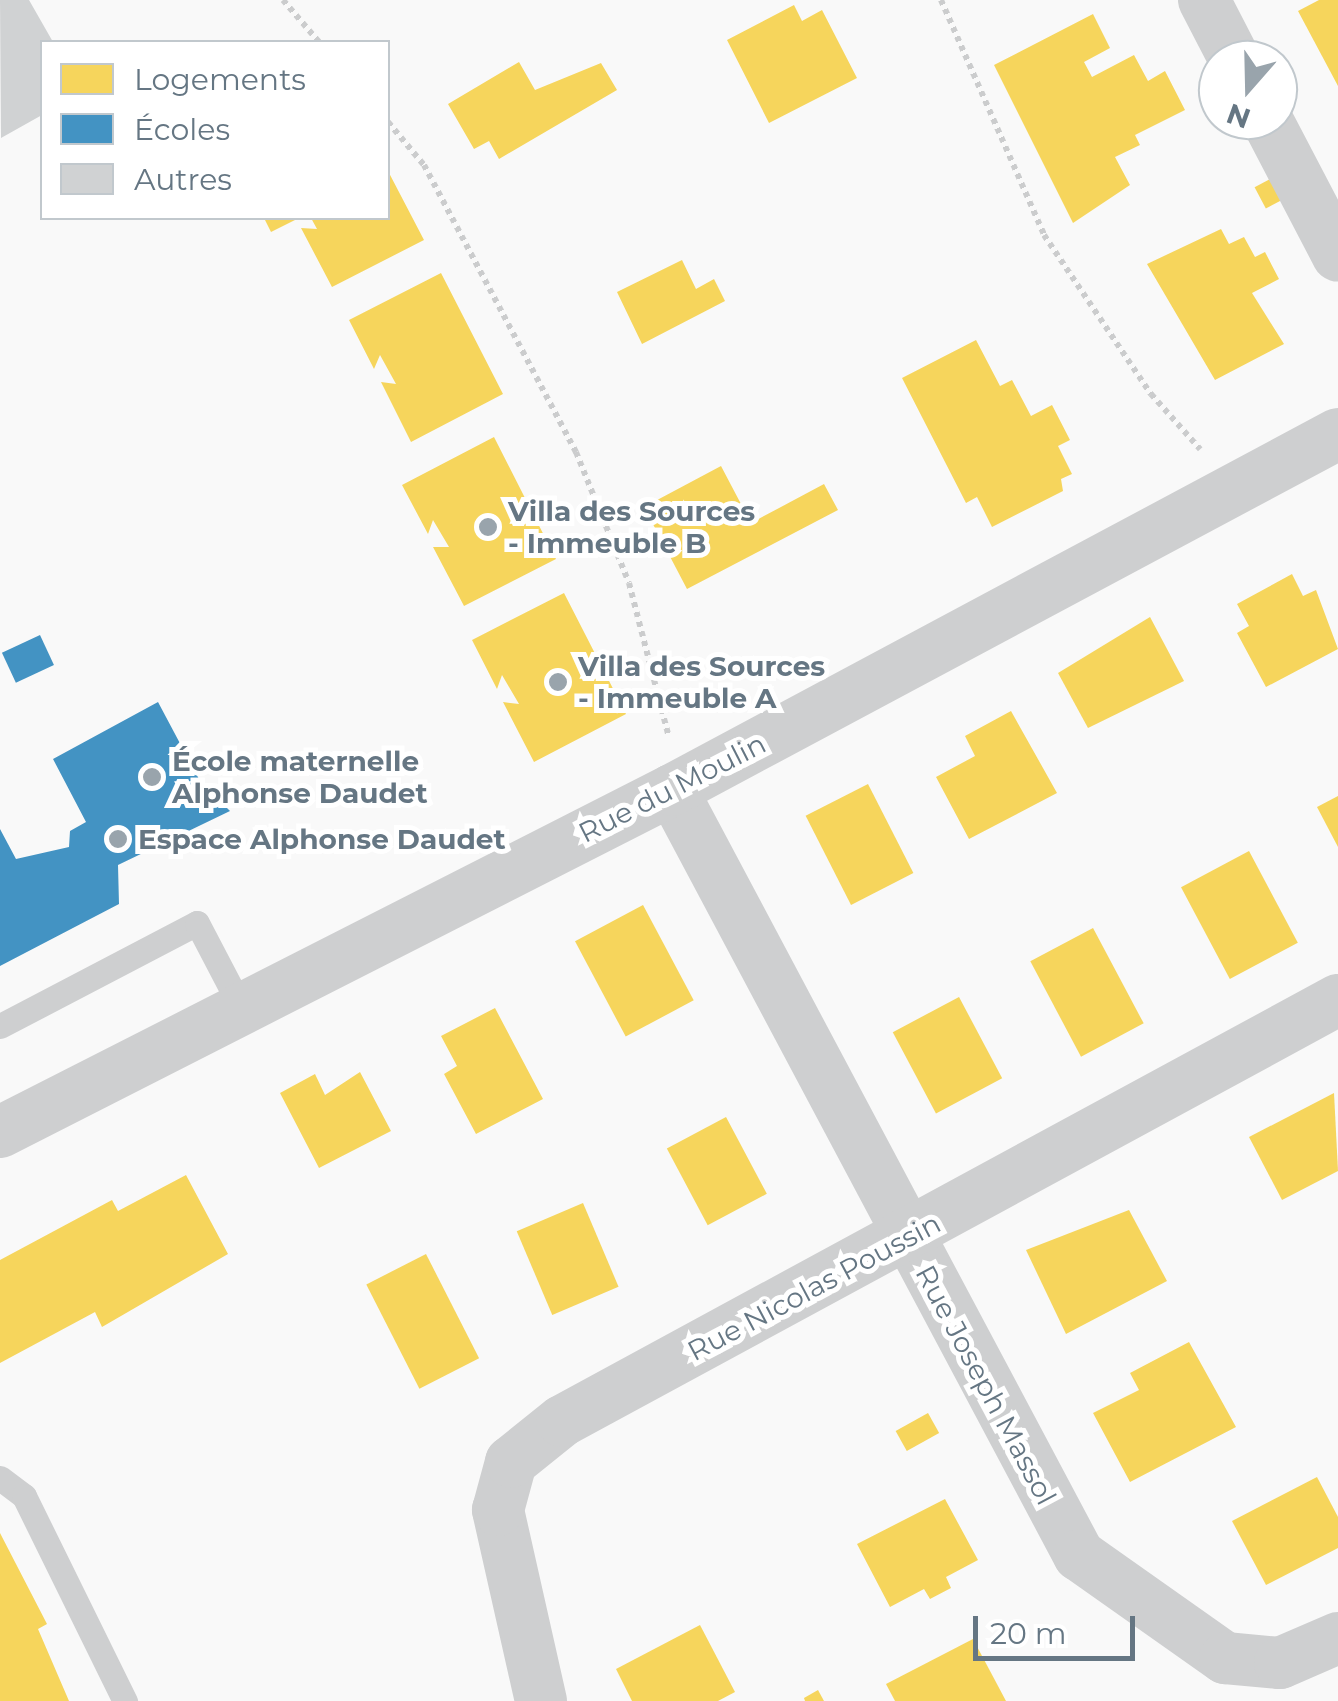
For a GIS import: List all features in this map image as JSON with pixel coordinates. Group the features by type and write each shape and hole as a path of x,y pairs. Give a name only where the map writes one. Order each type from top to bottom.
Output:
{"street":[{"path":"1204,0 1225,40"},
{"path":"1277,140 1338,256"},
{"name":"Rue du Moulin","path":"0,1132 672,790 1338,434"},
{"name":"Rue Joseph Massol","path":"672,790 1066,1533 1102,1577 1225,1658 1253,1665 1338,1638"},
{"name":"Rue Nicolas Poussin","path":"541,1701 498,1510 511,1462 562,1421 907,1238 1338,1000"}],"lane":[{"path":"0,1026 196,922 241,1007"},
{"path":"0,1478 24,1496 125,1701"}],"path":[{"path":"283,0 317,40"},
{"path":"940,0 1044,235 1151,394 1234,488"},
{"path":"390,124 424,165 576,452 665,698 672,790"}],"building: Logements":[{"path":"1319,0 1338,0 1338,86 1298,11"},
{"path":"794,5 802,21 822,10 857,78 769,123 727,40"},
{"path":"1093,14 1110,48 1084,62 1092,77 1134,55 1148,81 1165,71 1185,110 1135,135 1140,145 1115,157 1130,185 1073,223 994,65"},
{"path":"519,62 535,90 601,63 617,90 499,159 489,141 474,149 448,104"},
{"path":"390,175 424,240 332,287 301,228 317,229 312,220 390,220"},
{"path":"1274,177 1285,198 1266,209 1255,187"},
{"path":"265,220 295,220 271,232"},
{"path":"1221,229 1229,244 1244,237 1255,257 1265,252 1279,279 1252,293 1284,344 1215,380 1147,264"},
{"path":"682,260 696,289 714,279 725,301 642,344 617,292"},
{"path":"441,273 503,394 411,442 381,382 396,384 380,355 374,369 349,320"},
{"path":"976,340 1000,386 1012,380 1031,416 1052,405 1070,440 1058,446 1072,474 1061,479 1063,491 992,527 977,497 966,503 902,378"},
{"name":"Villa des Sources - Immeuble B","path":"494,437 556,559 464,606 433,547 449,547 433,520 428,534 402,485"},
{"path":"721,466 751,523 824,484 838,510 687,589 644,507"},
{"path":"1292,574 1303,596 1316,590 1338,649 1266,687 1237,633 1249,626 1237,604"},
{"name":"Villa des Sources - Immeuble A","path":"564,593 626,714 534,762 503,702 519,704 502,675 497,689 472,640"},
{"path":"1150,617 1184,681 1088,728 1058,673"},
{"path":"1011,711 1057,793 969,839 936,777 975,756 965,736"},
{"path":"868,784 913,873 851,905 806,816"},
{"path":"1338,796 1338,847 1317,807"},
{"path":"1249,851 1298,943 1230,979 1181,887"},
{"path":"643,905 694,1000 626,1037 575,941"},
{"path":"1093,928 1144,1023 1081,1057 1030,961"},
{"path":"959,997 1002,1078 936,1113 893,1032"},
{"path":"495,1008 543,1099 476,1134 444,1074 457,1066 441,1036"},
{"path":"360,1072 391,1131 319,1168 280,1093 315,1074 325,1095"},
{"path":"1334,1093 1338,1171 1282,1200 1249,1137"},
{"path":"726,1117 767,1194 708,1225 667,1148"},
{"path":"186,1175 228,1254 102,1327 95,1312 0,1363 0,1260 112,1200 118,1211"},
{"path":"583,1203 619,1287 552,1315 517,1231"},
{"path":"1129,1210 1167,1281 1066,1334 1026,1250"},
{"path":"426,1254 479,1358 419,1389 366,1284"},
{"path":"1189,1342 1236,1427 1130,1482 1093,1413 1139,1390 1130,1373"},
{"path":"928,1413 939,1433 907,1451 896,1431"},
{"path":"1317,1477 1338,1517 1338,1548 1266,1585 1232,1521"},
{"path":"945,1499 978,1560 946,1577 951,1588 930,1599 924,1589 890,1607 857,1544"},
{"path":"0,1533 47,1624 38,1629 69,1701 0,1701"},
{"path":"700,1625 735,1692 718,1701 632,1701 616,1669"},
{"path":"973,1639 1006,1701 895,1701 886,1684"},
{"path":"818,1690 824,1701 805,1701 804,1698"}],"building: Écoles":[{"path":"40,635 54,665 16,683 2,653"},
{"name":"Espace Alphonse Daudet","path":"158,702 200,781 230,811 118,865 119,904 0,966 0,829 16,859 69,847 70,831 86,822 53,759"}],"building: Autres":[{"path":"0,0 29,0 52,40 40,40 40,116 1,138"}],"place":[{"name":"Villa des Sources - Immeuble B","path":"488,527"},
{"name":"Villa des Sources - Immeuble A","path":"558,682"},
{"name":"École maternelle Alphonse Daudet","path":"152,777"},
{"name":"Espace Alphonse Daudet","path":"118,839"}]}
